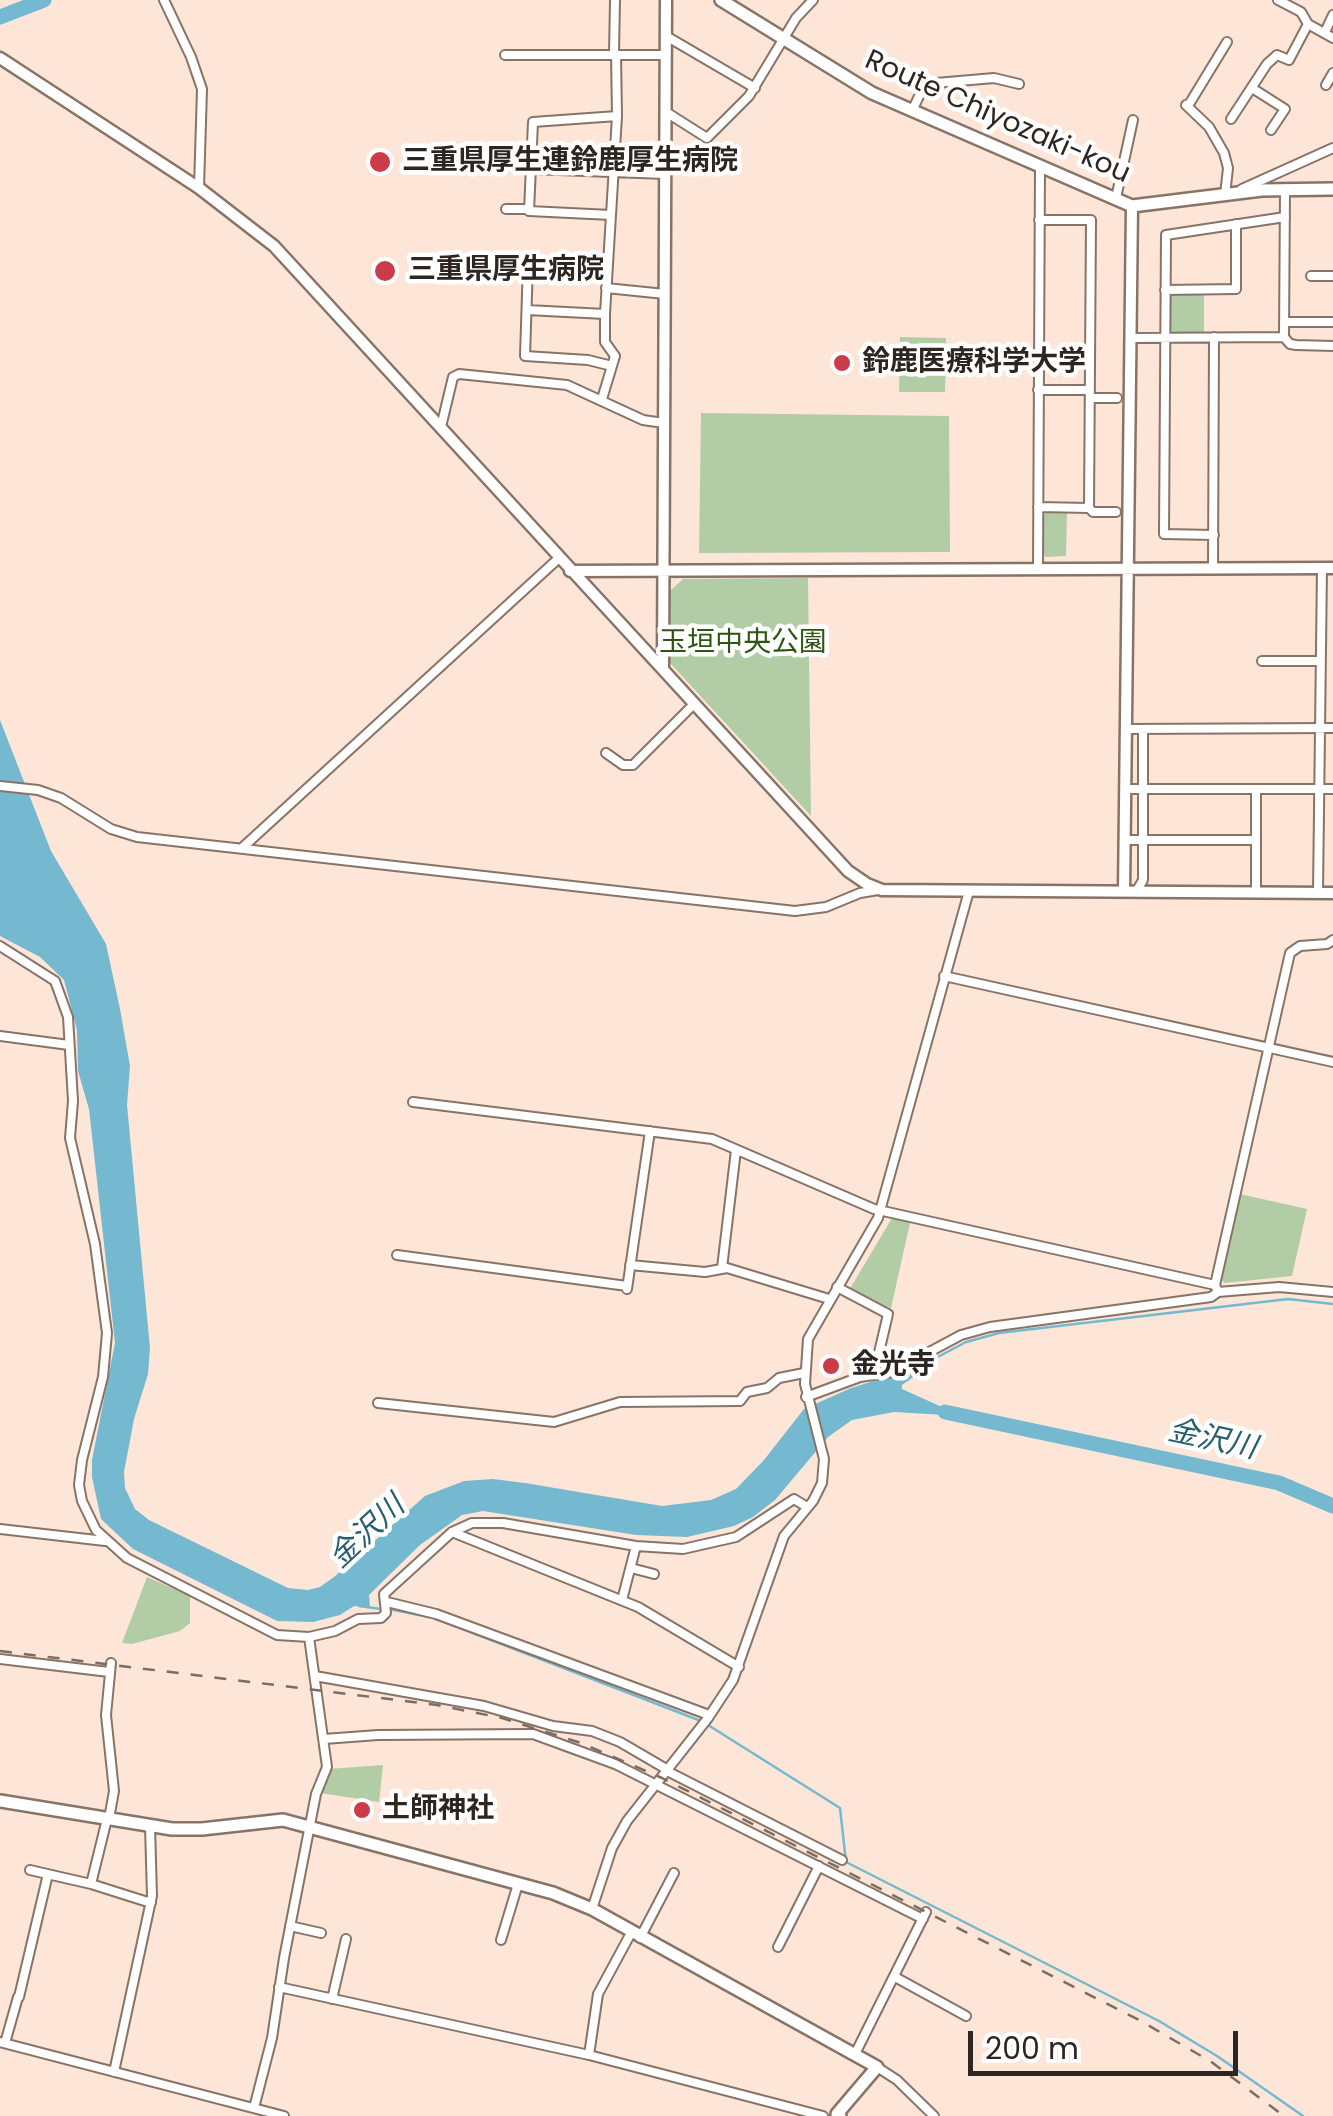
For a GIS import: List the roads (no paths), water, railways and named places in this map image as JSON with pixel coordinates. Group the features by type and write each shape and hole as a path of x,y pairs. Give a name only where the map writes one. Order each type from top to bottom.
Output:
{"main road":[{"name":"Route Chiyozaki-kou","path":"720,0 851,82 1132,206 1284,189 1333,189"},
{"path":"0,1801 150,1826 202,1830 274,1820 312,1826 592,1909 877,2067 833,2116"}],"street":[{"path":"164,0 202,89 199,188"},
{"path":"602,399 615,356 605,342 605,314 616,116 615,0"},
{"path":"663,668 666,0"},
{"path":"666,112 707,138 755,88 796,18 813,0"},
{"path":"1278,0 1301,12 1308,24 1329,35 1333,15"},
{"path":"1230,120 1277,56 1288,60 1308,24"},
{"path":"666,36 755,88"},
{"path":"1228,42 1187,105 1209,127 1224,154 1227,195 1333,148"},
{"path":"505,55 666,55"},
{"path":"0,58 199,188 274,246 848,870 882,890"},
{"path":"1326,85 1333,73"},
{"path":"912,111 920,92 930,84 994,78 1020,84"},
{"path":"1252,88 1285,108 1271,130"},
{"path":"529,209 533,122 616,116"},
{"path":"1116,198 1133,120"},
{"path":"1038,568 1040,166"},
{"path":"531,169 666,174"},
{"path":"1284,189 1284,337"},
{"path":"1130,892 1124,840 1132,206"},
{"path":"506,209 611,215"},
{"path":"1214,535 1164,534 1166,234 1285,217"},
{"path":"1039,220 1091,220 1089,508"},
{"path":"1165,290 1236,289 1236,224"},
{"path":"606,268 528,262 526,356 588,360 612,366"},
{"path":"1311,276 1333,276"},
{"path":"606,288 666,294"},
{"path":"527,310 605,314"},
{"path":"1284,322 1333,322"},
{"path":"1213,568 1214,337"},
{"path":"1132,338 1284,337 1296,346 1333,346"},
{"path":"442,427 453,377 459,374 567,384 643,420 664,423"},
{"path":"1038,390 1117,398"},
{"path":"1038,508 1116,512"},
{"path":"242,848 558,558"},
{"path":"570,571 1328,568 1320,662 1318,892"},
{"path":"1262,660 1320,662"},
{"path":"606,753 623,765 633,765 695,703"},
{"path":"1126,729 1333,728"},
{"path":"1130,892 1144,880 1144,729"},
{"path":"0,786 38,790 60,798 122,833 795,911 826,907 860,893 882,890 1333,893"},
{"path":"1126,788 1333,788"},
{"path":"1256,788 1256,892"},
{"path":"1124,840 1256,840"},
{"path":"592,1909 612,1848 636,1809 706,1720 739,1667 784,1536 822,1483 821,1451 806,1397 808,1339 880,1210 969,891"},
{"path":"806,1397 902,1368 961,1335 990,1327 1211,1297 1217,1289 1290,953 1300,946 1328,944 1333,931"},
{"path":"0,946 55,980 68,1017 72,1158 86,1200 107,1332 103,1377 82,1460 80,1485 87,1514 105,1541 126,1558 277,1635 310,1637 335,1631 358,1619 381,1618 386,1607 384,1594 452,1532 472,1524 491,1522 636,1546 698,1547 736,1537 794,1498 807,1507"},
{"path":"944,976 1333,1062"},
{"path":"0,1036 69,1045"},
{"path":"413,1102 712,1139 880,1210 1217,1289 1280,1287 1333,1292"},
{"path":"396,1255 627,1288 650,1130"},
{"path":"722,1268 736,1150"},
{"path":"630,1265 706,1272 737,1270 830,1299"},
{"path":"837,1287 888,1314 874,1374"},
{"path":"378,1403 554,1422 620,1402 740,1401 747,1392 767,1388 779,1378 804,1373"},
{"path":"0,1529 105,1541"},
{"path":"452,1532 622,1600 739,1667"},
{"path":"622,1600 636,1546"},
{"path":"631,1568 654,1574"},
{"path":"386,1607 436,1614 706,1720"},
{"path":"254,2108 272,2038 316,1794 327,1767 310,1637"},
{"path":"0,1659 110,1668 106,1715 114,1791 91,1884"},
{"path":"315,1676 484,1706 546,1724 592,1731 620,1742 842,1860"},
{"path":"324,1740 392,1735 532,1734 615,1764 924,1915 855,2054"},
{"path":"114,2072 154,1886 150,1826"},
{"path":"778,1948 819,1866"},
{"path":"30,1870 151,1903"},
{"path":"589,2055 598,1994 674,1873"},
{"path":"48,1874 18,1997 2,2042 284,2116"},
{"path":"501,1940 518,1884"},
{"path":"290,1926 321,1932"},
{"path":"332,1999 346,1939"},
{"path":"895,1977 966,2016"},
{"path":"280,1988 589,2055 833,2116"},
{"path":"877,2067 897,2080 934,2116"}],"water":[{"path":"0,720 51,851 106,944 120,1009 130,1066 127,1105 150,1348 148,1374 124,1472 125,1488 135,1509 149,1520 288,1588 308,1590 334,1577 425,1496 464,1481 525,1483 662,1506 711,1500 736,1489 804,1409 851,1388 935,1362 902,1385 902,1389 962,1416 894,1412 852,1420 828,1437 775,1500 753,1517 734,1526 687,1537 636,1535 483,1511 462,1515 420,1545 369,1595 370,1607 354,1606 340,1615 313,1622 277,1621 133,1549 101,1519 92,1477 115,1343 89,1109 78,1071 77,1030 64,980 40,957 0,936"}],"waterway":[{"path":"0,17 44,0"},
{"path":"915,1369 966,1342 999,1333 1288,1299 1333,1304"},
{"name":"金沢川","path":"945,1412 1279,1483 1333,1506"},
{"path":"359,1606 381,1609"},
{"path":"389,1609 434,1618 701,1721"},
{"path":"708,1725 840,1808 846,1862 1159,2021 1303,2116"}],"railway":[{"path":"0,1651 437,1705 502,1718 581,1743 662,1778 1139,2020 1210,2061 1284,2116"}],"place":[{"name":"三重県厚生連鈴鹿厚生病院","path":"380,162"},
{"name":"三重県厚生病院","path":"385,271"},
{"name":"鈴鹿医療科学大学","path":"842,363"},
{"name":"金光寺","path":"831,1366"},
{"name":"土師神社","path":"362,1810"}],"park label":[{"name":"玉垣中央公園","path":"743,644"}]}
